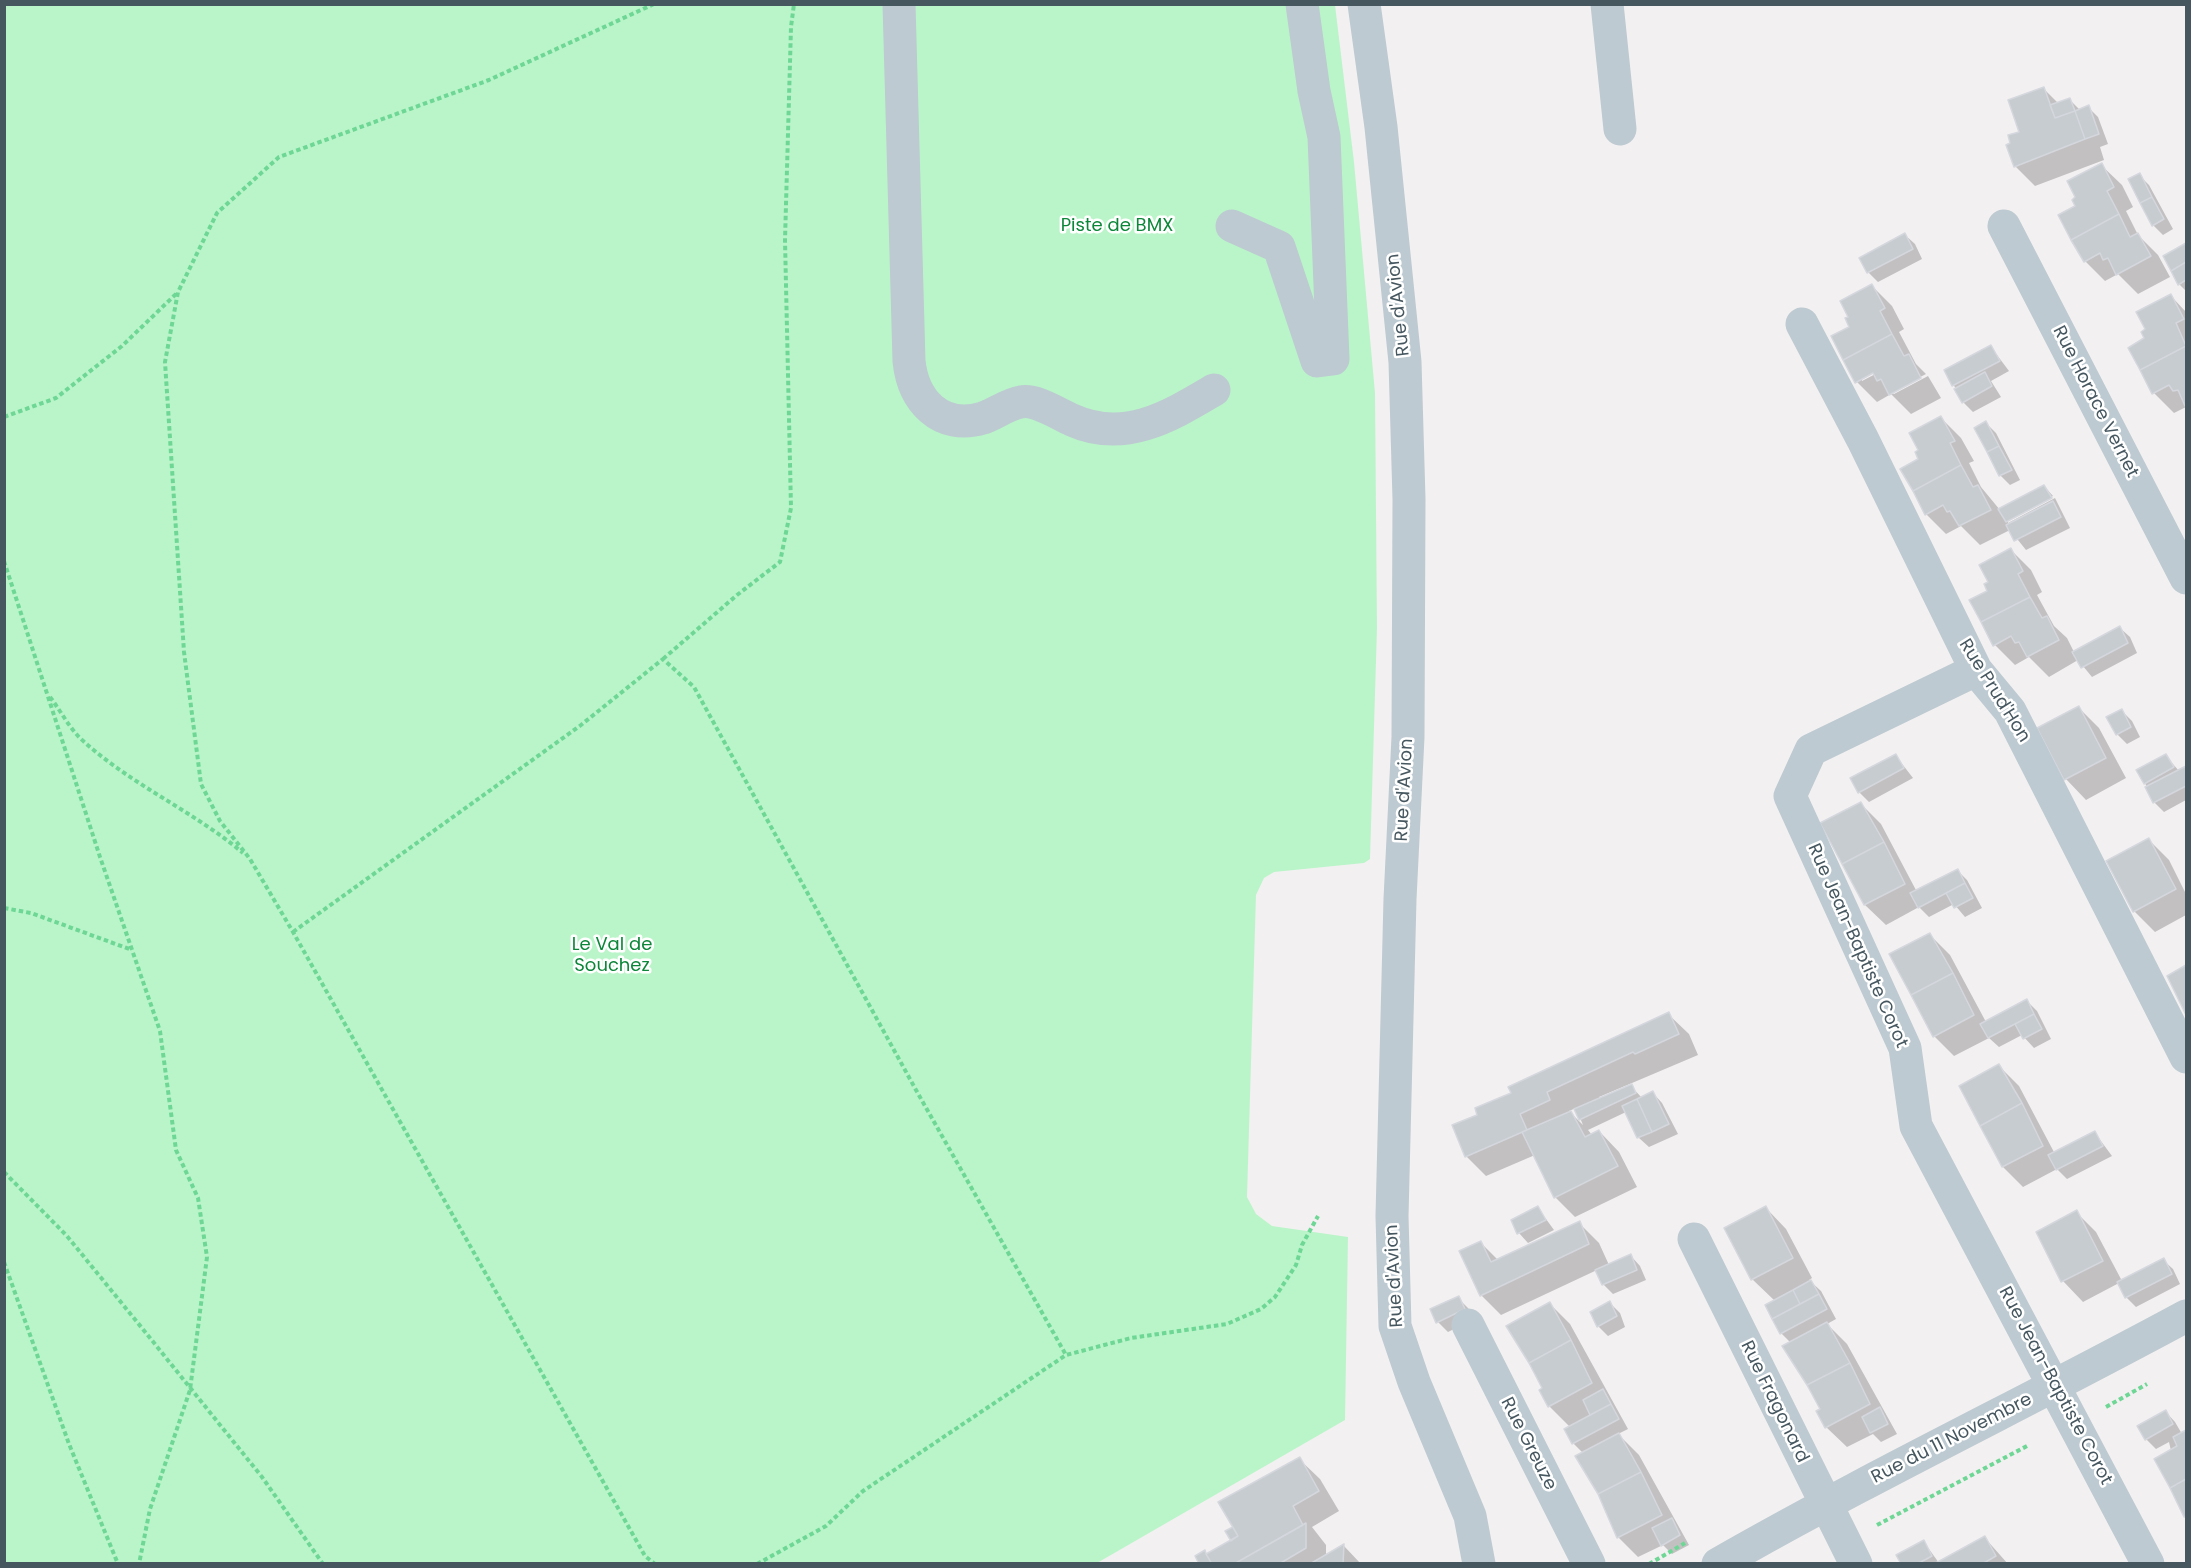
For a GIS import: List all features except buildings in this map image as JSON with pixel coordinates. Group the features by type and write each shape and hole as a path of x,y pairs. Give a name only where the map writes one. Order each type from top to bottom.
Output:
{"street":[{"path":"898,4 909,361 911,381 930,409 952,422 979,419 1021,402 1041,406 1082,424 1118,429 1152,424 1214,390"},
{"path":"1232,226 1280,246 1317,361 1333,359 1324,137 1314,91 1302,4"},
{"name":"Rue d'Avion","path":"1364,4 1381,127 1405,362 1409,499 1408,736 1400,899 1392,1216 1395,1326 1414,1382 1470,1516 1479,1563"},
{"path":"1607,4 1620,129"},
{"name":"Rue Horace Vernet","path":"2004,226 2187,578"},
{"name":"Rue Prud'Hon","path":"1802,324 1863,440 1976,670 2010,711 2187,1058"},
{"name":"Rue Jean-Baptiste Corot","path":"1976,670 1811,750 1790,796 1905,1048 1916,1126 2148,1563"},
{"name":"Rue Fragonard","path":"1694,1239 1850,1552"},
{"name":"Rue du 11 Novembre","path":"1718,1563 1824,1503 2056,1387 2187,1316"},
{"name":"Rue Greuze","path":"1468,1325 1589,1563"}],"path":[{"path":"654,4 489,80 279,157 217,213 178,292 165,362 187,674 201,784 220,821 250,859 292,932 645,1556 655,1563"},
{"path":"292,932 581,725 780,562 791,508 786,240 791,27 794,4"},
{"path":"4,417 56,398 122,346 178,292"},
{"path":"4,561 160,1031 176,1150 198,1198 207,1257 190,1390 150,1509 140,1563"},
{"path":"663,659 694,687 916,1090 1066,1355"},
{"path":"48,694 79,736 95,750 120,770 218,832 250,859"},
{"path":"4,908 31,913 132,950"},
{"path":"4,1172 67,1236 262,1477 323,1563"},
{"path":"756,1563 826,1526 863,1491 1066,1355 1131,1338 1227,1324 1261,1310 1275,1297 1296,1264 1302,1245 1317,1216"},
{"path":"4,1262 69,1444 118,1563"},
{"path":"1850,1552 2148,1383"}],"green space":[{"name":"Le Val de Souchez","path":"5,5 1335,5 1354,162 1375,393 1377,628 1370,859 1364,863 1274,872 1264,878 1256,895 1247,1197 1256,1214 1272,1226 1348,1237 1345,1420 1097,1563 5,1564"}],"park label":[{"name":"Piste de BMX","path":"1117,226"}]}
